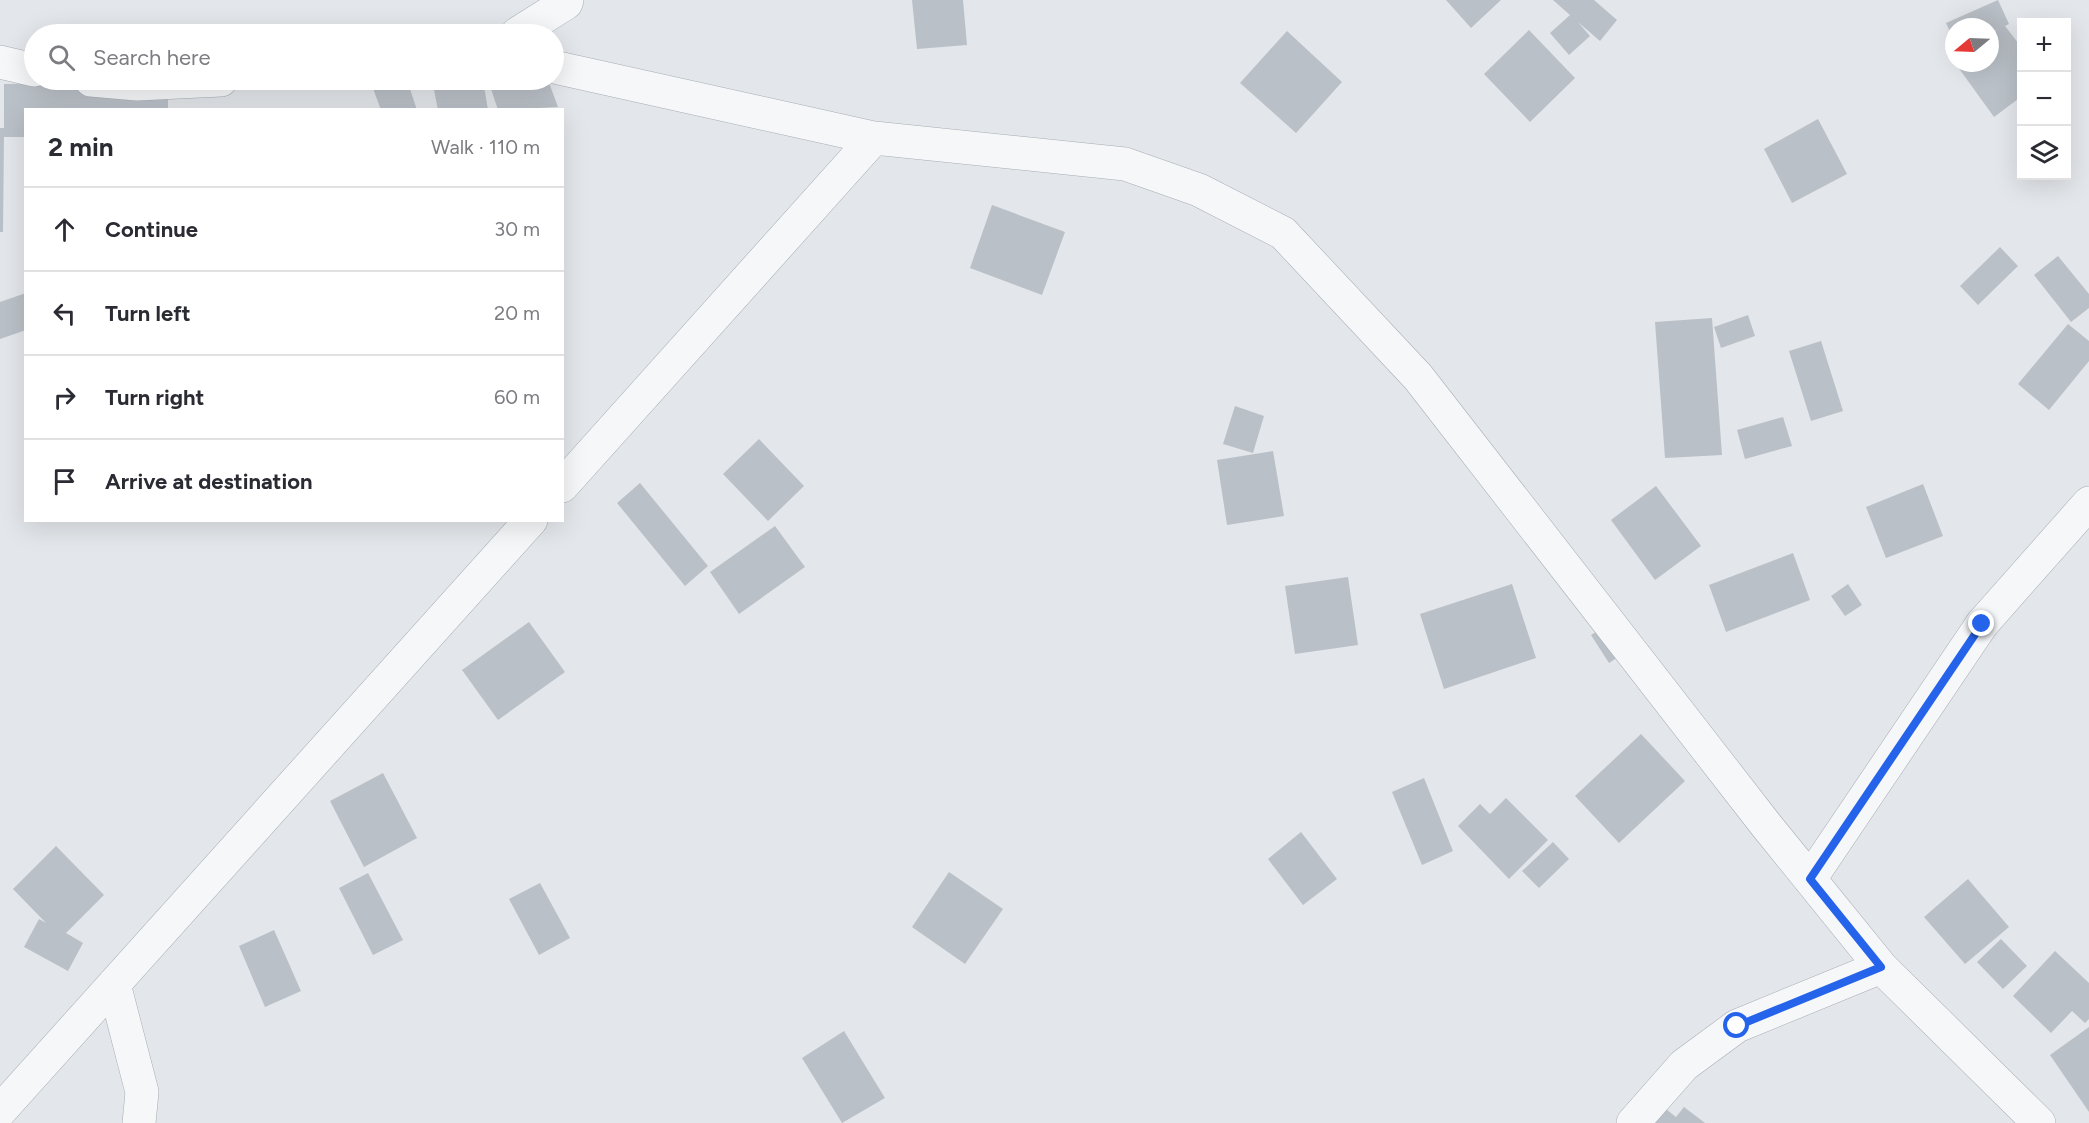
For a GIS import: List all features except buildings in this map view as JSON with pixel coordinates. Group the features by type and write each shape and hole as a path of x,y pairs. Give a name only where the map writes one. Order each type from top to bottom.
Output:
{"street":[{"path":"533,24 570,1"},
{"path":"0,62 24,68"},
{"path":"564,69 874,138 1125,164 1199,190 1283,233 1418,377 1881,967 2039,1123"},
{"path":"564,484 874,138"},
{"path":"1810,879 1982,624 2089,503"},
{"path":"0,1111 529,522"},
{"path":"1633,1123 1684,1065 1737,1026 1881,967"},
{"path":"114,984 142,1092 139,1123"}],"route":[{"path":"1737,1026 1881,967 1810,879 1982,624"}]}
